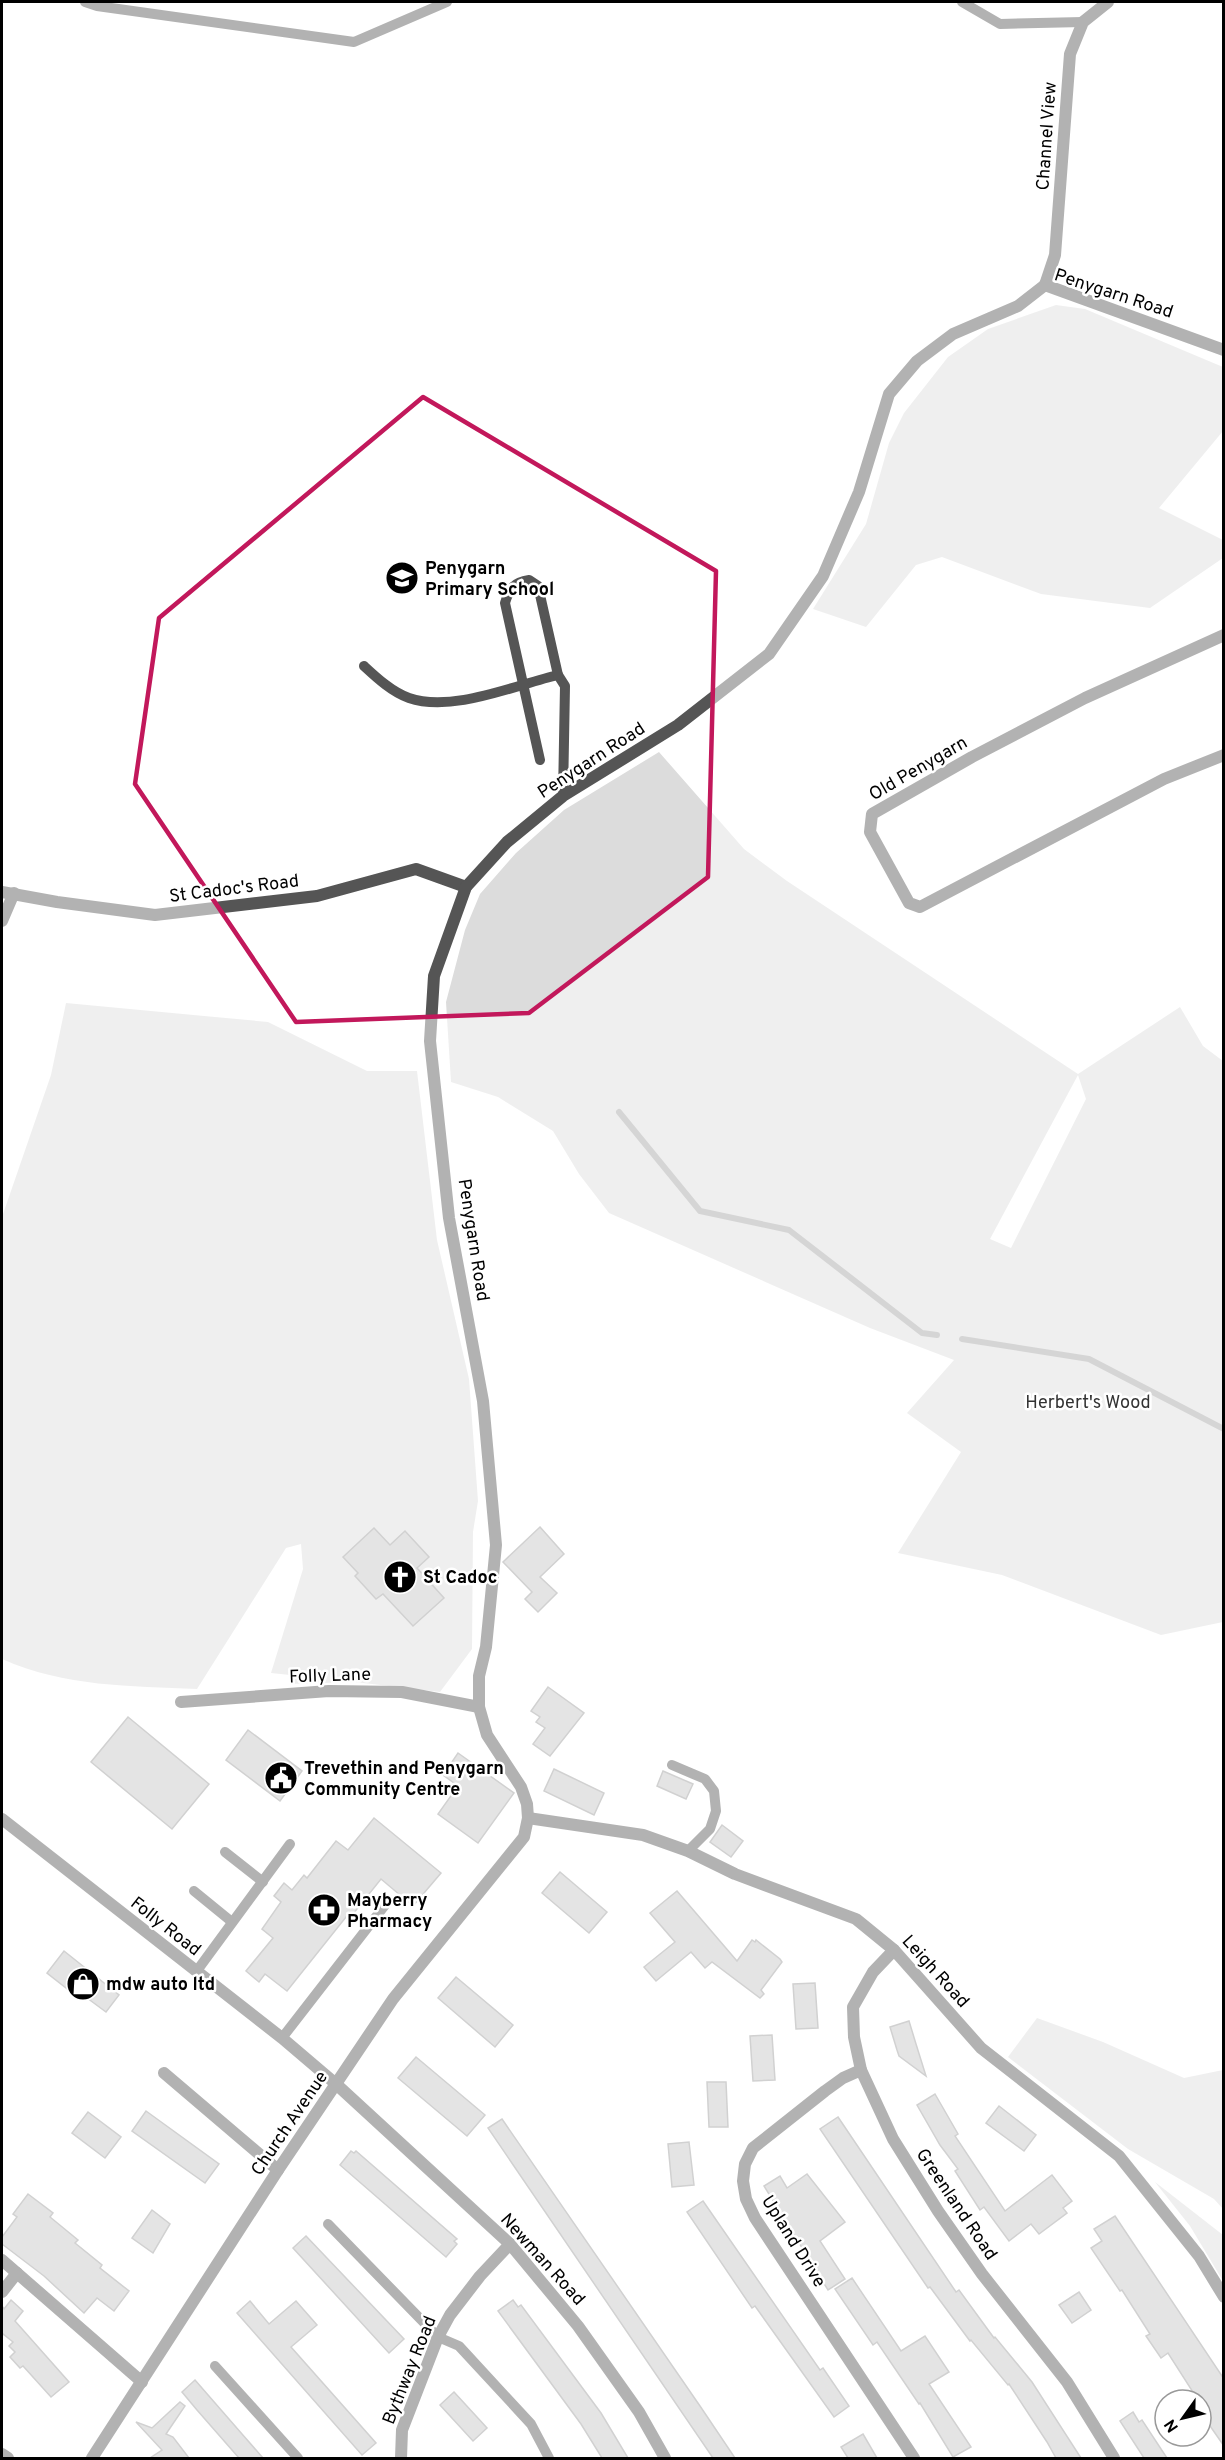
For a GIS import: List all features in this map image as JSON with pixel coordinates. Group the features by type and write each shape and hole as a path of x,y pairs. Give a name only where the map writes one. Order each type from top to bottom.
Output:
{"street":[{"name":"Channel View","path":"1045,285 1055,255 1070,54 1083,22 1108,2"},
{"name":"Penygarn Road","path":"528,1818 527,1804 521,1787 487,1735 479,1707 478,1676 486,1647 496,1545 483,1401 449,1218 430,1041 434,976 466,887 507,842 563,796 678,725 769,654 823,576 859,492 889,394 917,361 953,334 1018,306 1045,285 1224,350"},
{"name":"Old Penygarn","path":"1224,635 1085,698 972,757 872,814 870,832 909,903 920,907 1164,779 1224,755"},
{"name":"St Cadoc's Road","path":"8,892 57,902 156,915 317,896 416,869 466,887"},
{"path":"2,921 8,892"},
{"name":"Folly Lane","path":"181,1702 329,1691 402,1692 479,1707"},
{"name":"Leigh Road","path":"528,1818 644,1835 688,1851 735,1874 856,1919 894,1950 981,2048 1119,2156 1199,2256 1224,2297"},
{"name":"Church Avenue","path":"92,2458 278,2170 393,1999 524,1837 528,1818"},
{"name":"Folly Road","path":"2,1819 282,2038 336,2084"},
{"name":"Greenland Road","path":"894,1950 873,1972 853,2007 854,2037 861,2070 893,2139 938,2211 982,2274 1067,2382 1113,2458"},
{"name":"Upland Drive","path":"861,2070 843,2078 825,2091 753,2148 745,2164 743,2181 746,2199 755,2218 914,2458"},
{"path":"164,2073 278,2170"},
{"name":"Newman Road","path":"336,2084 510,2244 578,2326 639,2412 666,2458"},
{"name":"Bythway Road","path":"401,2458 402,2430 438,2337 456,2307 510,2244"},
{"path":"2,2260 142,2382"},
{"path":"2,2292 17,2273"},
{"path":"2,2454 8,2458"}],"lane":[{"path":"85,2 97,6 354,42 447,2"},
{"path":"963,2 1000,24 1083,22"},
{"path":"540,760 505,603 508,591 518,582 529,580 538,586 558,675 565,686 563,796"},
{"path":"364,666 379,681 409,698 438,703 469,698 558,675"},
{"path":"672,1765 705,1779 714,1791 716,1811 710,1829 688,1851"},
{"path":"196,1972 291,1844"},
{"path":"225,1852 263,1882"},
{"path":"194,1891 232,1922"},
{"path":"282,2038 389,1900"},
{"path":"328,2224 438,2337 459,2346 531,2424 549,2458"},
{"path":"215,2367 298,2458"}],"highlighted area":[{"path":"423,397 716,571 708,877 529,1013 296,1022 135,784 159,618"}],"green space":[{"path":"1056,305 1085,309 1223,367 1223,431 1159,508 1223,540 1223,558 1150,608 1041,594 942,557 916,565 866,627 813,609 866,524 889,443 904,413 948,357 988,329"},
{"name":"Herbert's Wood","path":"659,752 744,849 787,881 1078,1074 1180,1007 1203,1046 1223,1061 1223,1622 1161,1635 1002,1575 898,1553 961,1452 907,1413 954,1360 870,1328 609,1213 579,1174 553,1131 498,1097 451,1082 446,1002 465,930 480,894 516,853 564,810","holes":["1078,1075 1086,1099 1011,1248 990,1239"]},
{"path":"66,1003 268,1022 367,1071 417,1071 437,1240 469,1379 478,1501 473,1532 472,1649 440,1692 355,1682 289,1684 290,1675 271,1673 303,1569 301,1544 286,1548 197,1689 122,1686 74,1680 26,1668 2,1659 2,1217 51,1075"},
{"path":"1037,2018 1103,2042 1184,2078 1223,2070 1223,2209 1214,2199 1128,2149 1008,2057"},
{"path":"1155,2182 1223,2235 1223,2281 1190,2226"}],"building":[{"path":"540,1527 564,1554 540,1577 557,1593 538,1612 525,1599 532,1592 503,1562"},
{"path":"374,1528 390,1545 405,1531 429,1557 417,1568 444,1598 413,1626 383,1594 376,1599 355,1576 358,1573 343,1557"},
{"path":"548,1687 584,1713 550,1756 533,1744 545,1728 536,1722 540,1717 531,1711"},
{"path":"128,1717 209,1784 172,1829 91,1762"},
{"path":"248,1730 302,1771 280,1801 226,1760"},
{"path":"458,1753 514,1793 478,1843 438,1814 458,1786 443,1775"},
{"path":"554,1769 604,1793 594,1815 544,1791"},
{"path":"663,1771 693,1784 686,1799 657,1786"},
{"path":"374,1818 441,1873 413,1906 381,1879 353,1914 350,1912 287,1991 265,1974 259,1982 246,1971 273,1938 262,1929 281,1902 274,1896 284,1883 292,1890 304,1875 307,1878 336,1841 348,1850"},
{"path":"722,1825 743,1841 731,1857 710,1842"},
{"path":"560,1872 607,1912 589,1933 542,1893"},
{"path":"677,1891 737,1961 752,1940 755,1942 756,1940 780,1959 782,1962 761,1990 764,1994 760,1998 712,1962 705,1968 691,1952 656,1981 644,1967 675,1942 650,1913"},
{"name":"mdw auto ltd","path":"64,1951 119,1995 106,2012 83,1995 80,1999 47,1973"},
{"path":"456,1977 513,2025 495,2047 438,1998"},
{"path":"815,1983 818,2028 796,2029 793,1984"},
{"path":"909,2021 926,2076 899,2056 897,2050 890,2027"},
{"path":"772,2035 775,2080 753,2081 750,2036"},
{"path":"416,2057 485,2115 467,2136 398,2078"},
{"path":"707,2082 726,2082 728,2127 709,2127"},
{"path":"935,2094 958,2134 955,2136 1005,2211 1052,2175 1072,2201 1063,2208 1067,2213 1039,2234 1031,2224 1009,2241 984,2207 980,2210 955,2171 958,2169 940,2145 917,2105"},
{"path":"999,2106 1036,2135 1024,2151 986,2123"},
{"path":"146,2111 219,2164 205,2183 132,2131"},
{"path":"88,2112 121,2137 105,2158 72,2133"},
{"path":"838,2117 956,2292 959,2290 994,2338 1032,2382 1081,2458 1056,2458 1009,2384 970,2341 930,2287 928,2288 820,2129"},
{"path":"502,2119 735,2458 713,2458 488,2128"},
{"path":"689,2142 694,2185 672,2187 668,2144"},
{"path":"351,2151 354,2153 356,2151 457,2239 454,2241 457,2244 446,2257 340,2165"},
{"path":"807,2174 845,2222 820,2241 845,2279 828,2290 764,2186 780,2176 787,2188"},
{"path":"28,2194 53,2213 50,2217 78,2240 75,2243 102,2265 100,2268 129,2291 114,2311 97,2298 84,2313 44,2276 2,2244 2,2237 17,2217 13,2214"},
{"path":"703,2201 820,2370 823,2368 849,2406 834,2417 755,2306 752,2308 687,2212"},
{"path":"152,2210 170,2224 153,2253 132,2238"},
{"path":"1115,2216 1224,2379 1224,2446 1213,2430 1213,2388 1190,2388 1168,2353 1161,2358 1146,2336 1150,2334 1122,2290 1120,2291 1091,2248 1102,2241 1094,2229"},
{"path":"306,2236 404,2339 389,2353 293,2248"},
{"path":"852,2278 901,2351 925,2336 949,2372 929,2384 971,2447 953,2457 920,2403 877,2342 873,2345 835,2289"},
{"path":"1079,2292 1091,2310 1072,2323 1059,2305"},
{"path":"11,2300 23,2311 15,2321 69,2382 51,2397 23,2366 20,2368 10,2357 15,2352 9,2346 13,2342 3,2334 2,2336 2,2306 4,2309"},
{"path":"513,2300 518,2307 521,2305 601,2413 628,2458 602,2458 581,2424 498,2311"},
{"path":"250,2301 269,2324 296,2301 317,2325 291,2347 376,2443 362,2455 237,2313"},
{"path":"195,2380 263,2458 239,2458 197,2410 182,2392"},
{"path":"454,2392 487,2428 473,2441 440,2405"},
{"path":"180,2402 185,2406 166,2434 173,2437 189,2458 150,2458 162,2450 136,2422 152,2428"},
{"path":"1133,2412 1139,2422 1142,2420 1153,2437 1153,2448 1160,2448 1167,2458 1144,2458 1120,2421"},
{"path":"863,2434 877,2458 848,2458 841,2447"}],"waterway":[{"path":"619,1112 700,1211 789,1230 922,1333 937,1335"},
{"path":"962,1339 1089,1359 1224,1429"}],"place":[{"name":"Penygarn Primary School","path":"402,578"},
{"name":"St Cadoc","path":"400,1577"},
{"name":"Trevethin and Penygarn Community Centre","path":"281,1778"},
{"name":"Mayberry Pharmacy","path":"324,1910"},
{"name":"mdw auto ltd","path":"83,1984"}]}
